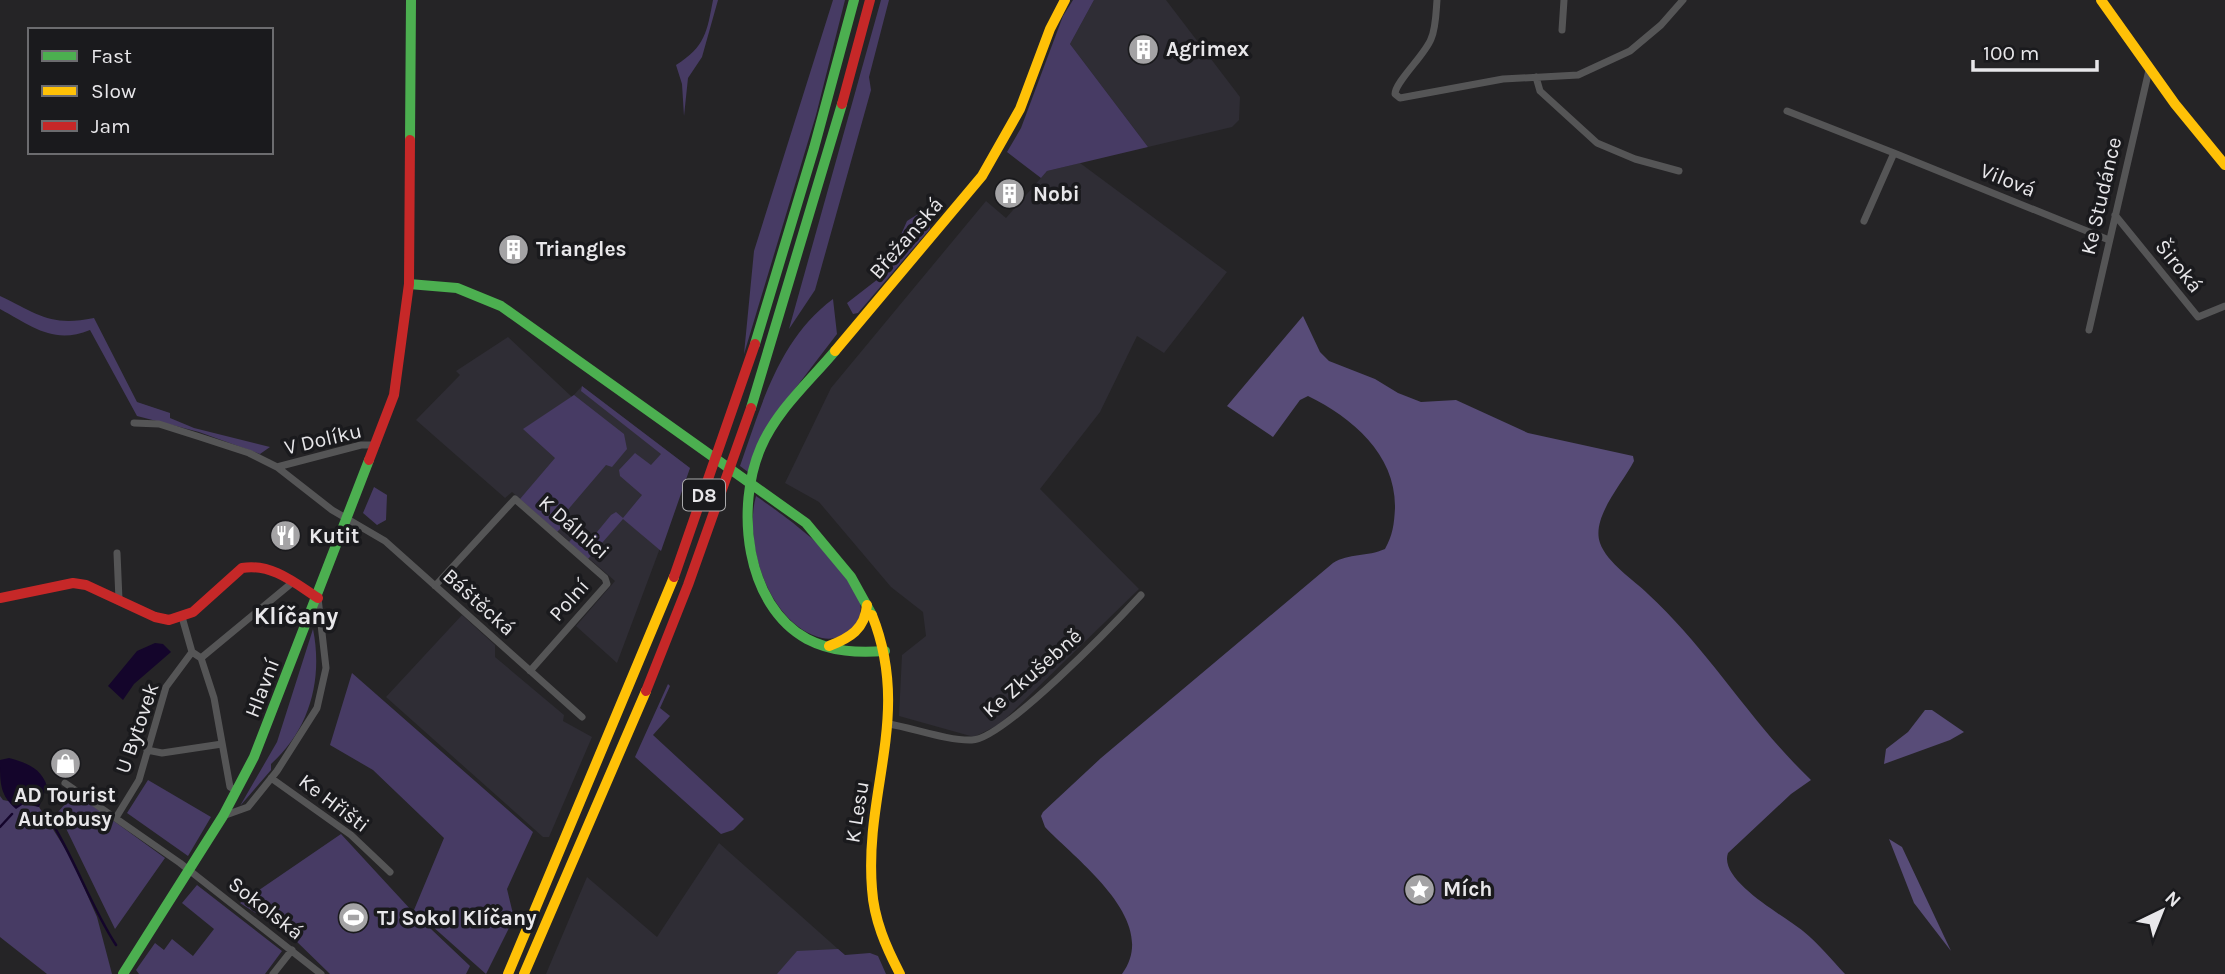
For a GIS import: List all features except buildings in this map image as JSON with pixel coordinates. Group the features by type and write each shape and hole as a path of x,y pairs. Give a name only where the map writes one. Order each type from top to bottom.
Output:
{"main road":[{"name":"Hlavní","path":"123,974 223,816 268,727 377,445 398,379 408,311 409,284 411,0"},
{"name":"D8","path":"508,974 601,761 704,494 799,203 854,0"},
{"name":"D8","path":"524,974 615,766 723,488 814,208 870,0"},
{"name":"Břežanská","path":"885,650 859,654 826,648 799,634 780,618 754,570 745,533 748,495 761,446 789,404 973,189 988,167 1032,82 1057,13 1065,0"},
{"path":"2101,0 2149,70 2225,164"},
{"path":"409,284 440,283 466,289 490,300 806,523 845,565 867,601 885,650"},
{"path":"0,598 73,583 155,617 169,620 193,612 242,568 251,564 263,566 318,598"},
{"path":"826,648 850,639 860,629 867,616 867,601"},
{"name":"K Lesu","path":"885,650 891,686 889,723 870,852 873,905 883,946 900,974"}],"street":[{"path":"1437,0 1433,37 1422,58 1396,87 1395,94 1405,99 1521,78 1578,75 1613,60 1661,25 1683,0"},
{"path":"1563,30 1564,0"},
{"name":"Ke Studánce","path":"2089,330 2149,70"},
{"path":"1536,77 1540,91 1597,143 1635,159 1679,171"},
{"name":"Vilová","path":"1787,111 2109,240"},
{"path":"1864,221 1894,153"},
{"name":"Široká","path":"2115,215 2199,317 2225,306"},
{"name":"Báštěcká","path":"134,423 159,424 249,453 277,467 332,510 385,541 582,717"},
{"name":"V Dolíku","path":"277,467 361,445 377,445"},
{"name":"K Dálnici","path":"435,586 515,499 605,578 607,584"},
{"path":"117,553 119,600"},
{"path":"201,658 293,582"},
{"name":"Polní","path":"530,671 607,584"},
{"name":"Ke Zkušebně","path":"889,723 974,741 1001,728 1105,633 1141,596"},
{"path":"271,778 317,708 326,668 318,598"},
{"path":"182,617 192,652 201,658 214,698 230,786 237,791"},
{"name":"U Bytovek","path":"117,816 139,780 166,687 192,652"},
{"path":"147,750 162,753 222,744"},
{"name":"Ke Hřišti","path":"223,816 248,807 271,778 351,835 390,872"},
{"name":"Sokolská","path":"65,783 117,816 321,974"},
{"path":"273,974 292,950"}],"shaded area":[{"path":"713,0 718,0 702,57 688,78 684,116 682,84 676,65 693,52 703,38"},
{"path":"833,0 845,0 816,115 744,354 754,251"},
{"path":"881,0 889,0 869,77 871,90 815,290 789,329"},
{"path":"1073,0 1094,0 1070,44 1148,147 1047,171 1041,178 1007,152 1021,128 1063,16"},
{"path":"1094,0 1166,0 1240,97 1239,120 1232,127 1148,147 1070,44"},
{"path":"1080,163 1227,272 1164,353 1137,336 1100,412 1040,489 1139,589 1000,724 974,737 899,716 902,655 926,636 923,612 891,587 819,502 785,483 831,388 986,201 1006,218 1047,171"},
{"path":"918,214 929,222 930,229 858,313 853,314 847,303 878,279 892,251 898,251 906,237 900,237 907,221"},
{"path":"0,296 55,320 94,318 137,402 170,413 170,418 194,428 270,447 260,454 199,432 137,416 90,330 65,335 43,332 0,309"},
{"path":"833,299 837,334 774,416 748,472 740,466 774,375 799,334 814,315"},
{"path":"1303,316 1320,352 1329,361 1375,379 1398,393 1421,402 1456,400 1528,433 1633,456 1634,461 1600,522 1598,533 1603,550 1691,639 1769,735 1811,780 1791,794 1728,853 1728,864 1743,886 1809,936 1845,974 1122,974 1131,954 1131,933 1123,913 1094,874 1045,827 1041,816 1043,812 1101,758 1333,563 1385,549 1394,524 1393,489 1388,471 1369,440 1341,415 1308,396 1300,400 1273,437 1227,406"},
{"path":"508,337 572,397 582,386 690,468 617,663 576,626 615,581 512,492 505,498 416,420 460,375 456,371"},
{"path":"582,386 690,468 661,551 623,519 588,559 569,542 576,534 588,543 611,515 616,512 623,518 642,495 620,476 619,470 635,453 651,465 661,454 581,391"},
{"path":"574,395 624,434 627,449 612,467 606,465 560,519 565,524 557,532 520,499 555,458 523,429"},
{"path":"374,487 387,495 386,520 377,525 363,513"},
{"path":"756,496 807,535 844,572 856,591 861,609 852,629 836,638 822,638 803,630 774,600 764,580 753,536"},
{"path":"462,615 495,645 495,657 564,715 563,721 592,737 549,837 543,837 386,697"},
{"path":"313,629 316,666 304,719 284,750 271,764 271,770 240,806 277,742"},
{"path":"155,643 163,644 171,652 134,684 123,700 108,686 137,651"},
{"path":"352,673 533,832 507,889 514,918 486,974 414,910 444,838 373,770 330,745"},
{"path":"668,684 670,686 660,708 670,716 653,735 744,819 733,830 721,834 635,757"},
{"path":"1925,710 1932,710 1964,732 1950,740 1884,764 1886,749 1908,732"},
{"path":"9,758 32,767 41,775 47,786 39,807 25,803 16,809 7,799 1,782 0,760"},
{"path":"148,780 211,817 188,856 127,813"},
{"path":"75,793 165,858 115,929 58,812"},
{"path":"0,796 3,800 39,807 71,858 97,917 112,974 47,974 0,937"},
{"name":"TJ Sokol Klíčany","path":"341,834 412,911 470,966 466,974 330,974 291,936 240,903"},
{"path":"1889,839 1902,847 1951,951 1914,903"},
{"path":"719,843 866,974 546,974 587,877 657,937"},
{"path":"197,885 282,951 265,974 139,974 136,970 155,943 164,950 172,939 193,956 214,929 182,903"},
{"path":"838,949 845,955 870,953 878,956 886,974 777,974 797,951"}],"waterway":[{"path":"0,827 12,814"},
{"path":"49,818 116,945"}],"traffic: fast":[{"path":"410,140 411,0"},
{"path":"755,344 814,148 854,0"},
{"path":"751,408 842,104"},
{"path":"409,284 457,288 501,306 806,523 851,577 872,615"},
{"path":"835,351 785,409 761,447 748,498 751,553 758,579 770,603 786,623 807,639 845,651 885,651"},
{"path":"123,974 223,816 254,757 369,460"}],"traffic: slow":[{"path":"835,351 982,176 1020,109 1050,29 1065,0"},
{"path":"2101,0 2175,104 2225,165"},
{"path":"508,974 674,577"},
{"path":"829,646 855,632 863,620 867,605"},
{"path":"872,615 883,651 888,686 884,752 871,853 872,889 875,912 900,974"},
{"path":"524,974 646,691"}],"traffic: jam":[{"path":"842,104 870,0"},
{"path":"369,460 394,395 409,284 410,140"},
{"path":"674,577 755,344"},
{"path":"646,691 688,585 751,408"},
{"path":"0,598 73,583 86,585 155,617 169,620 193,612 242,568 253,567 273,571 318,598"}],"place":[{"name":"Agrimex","path":"1143,49"},
{"name":"Nobi","path":"1010,194"},
{"name":"Triangles","path":"513,249"},
{"name":"Kutit","path":"286,536"},
{"name":"AD Tourist Autobusy","path":"65,763"},
{"name":"Mích","path":"1420,889"},
{"name":"TJ Sokol Klíčany","path":"354,918"}],"district":[{"name":"Klíčany","path":"296,616"}]}
